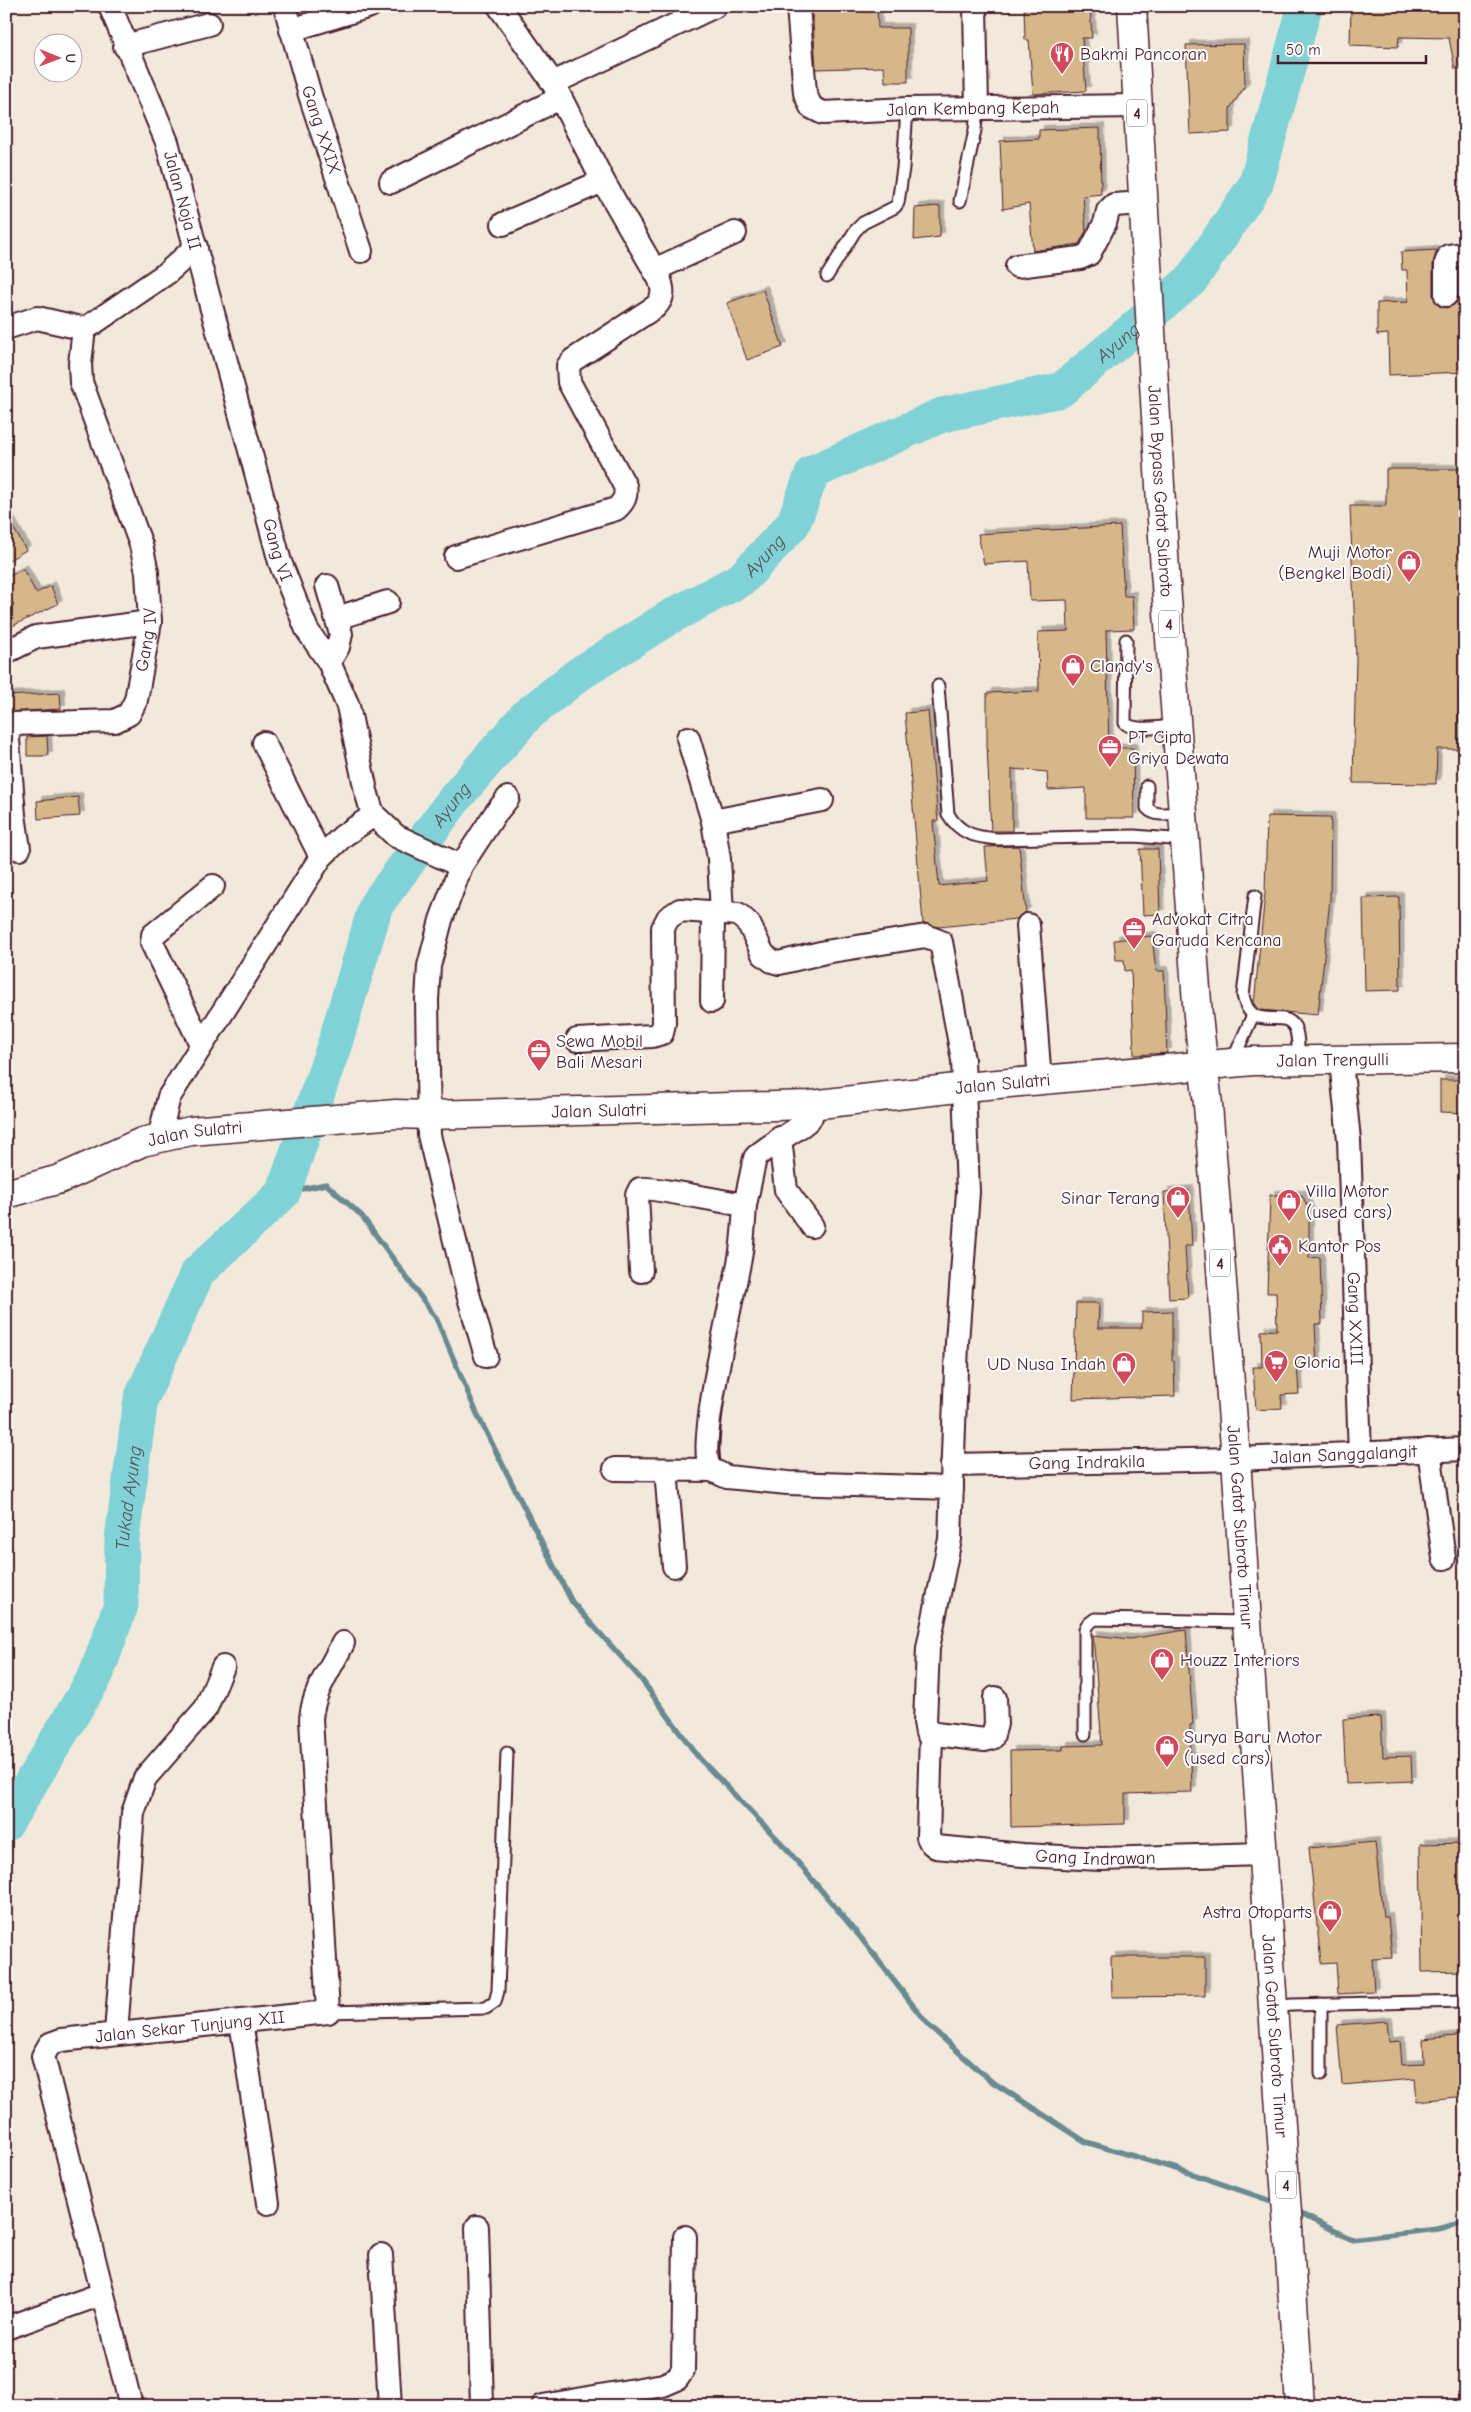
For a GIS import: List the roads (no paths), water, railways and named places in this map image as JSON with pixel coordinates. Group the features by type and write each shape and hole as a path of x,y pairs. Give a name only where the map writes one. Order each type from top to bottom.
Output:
{"main road":[{"name":"Jalan Bypass Gatot Subroto","path":"1132,6 1176,726 1203,1067"},
{"name":"Jalan Trengulli","path":"1203,1067 1231,1063 1465,1058"},
{"name":"Jalan Sulatri","path":"6,1194 60,1179 116,1152 159,1138 191,1131 396,1114 428,1115 811,1105 965,1087 1203,1067"},
{"name":"Jalan Gatot Subroto Timur","path":"1203,1067 1230,1460 1246,1622 1293,2281 1300,2406"}],"street":[{"name":"Jalan Noja II","path":"84,328 95,324 167,273 196,247 167,142 125,46 110,6"},
{"name":"Gang XXIX","path":"286,6 291,30 313,104 361,251"},
{"path":"291,30 370,6"},
{"path":"456,557 616,508 621,504 625,496 625,486 569,382 568,366 573,360 655,307 662,299 662,286 654,270 603,180 556,91 499,6"},
{"path":"391,182 715,6"},
{"name":"Jalan Kembang Kepah","path":"798,6 805,93 811,107 823,113 1137,106"},
{"path":"975,6 977,109"},
{"path":"125,46 209,24"},
{"path":"504,224 603,180"},
{"path":"1017,266 1080,258 1092,251 1108,211 1114,205 1144,211"},
{"path":"654,270 735,234"},
{"name":"Gang VI","path":"196,247 280,562 307,630 329,662 348,706 366,791 374,814 396,836 461,866"},
{"path":"1446,295 1446,263 1449,256 1465,254"},
{"path":"6,328 37,318 84,328"},
{"name":"Gang IV","path":"19,849 14,815 7,728 13,724 116,721 129,714 136,700 150,622 148,572 141,545 81,382 80,364 84,328"},
{"path":"327,586 337,618 340,641 329,662"},
{"path":"337,618 388,602"},
{"path":"6,652 36,637 150,622"},
{"path":"688,738 713,821 719,859 712,1001"},
{"path":"264,743 321,857"},
{"path":"486,1356 468,1294 429,1135 427,1000 429,966 441,920 461,866 495,814 508,798"},
{"path":"713,821 822,800"},
{"path":"159,1138 169,1098 201,1044 321,857 343,836 374,814"},
{"path":"201,1044 152,943 152,935 213,886"},
{"path":"577,1040 652,1036 662,1033 664,923 680,910 738,914 750,924 763,954 772,962 779,963 825,952 926,936 941,942 959,1032 965,1087 968,1192 957,1342 950,1539 928,1648 924,1722 927,1733 992,1738 996,1724 995,1698"},
{"path":"1028,925 1040,1081"},
{"name":"Gang XXIII","path":"1342,1061 1349,1140 1360,1455"},
{"path":"712,1470 707,1458 712,1406 720,1349 740,1257 745,1205 755,1158 780,1138 807,1123 811,1118 811,1105"},
{"path":"780,1138 786,1190 812,1226"},
{"path":"641,1271 637,1195 640,1189 658,1189 681,1195 745,1205"},
{"name":"Jalan Sanggalangit","path":"1230,1460 1360,1455 1465,1448"},
{"path":"1429,1450 1444,1558"},
{"name":"Gang Indrakila","path":"952,1465 1230,1460"},
{"path":"615,1469 712,1470 727,1477 788,1482 952,1488"},
{"path":"666,1470 674,1566"},
{"path":"328,2012 311,1719 312,1704 343,1643"},
{"path":"116,2033 133,1813 145,1778 206,1708 223,1667"},
{"name":"Gang Indrawan","path":"932,1734 928,1837 936,1847 1075,1858 1262,1854"},
{"name":"Jalan Sekar Tunjung XII","path":"131,2406 43,2056 50,2044 61,2040 328,2012"},
{"path":"241,2021 268,2203"},
{"path":"477,2228 482,2406"},
{"path":"544,2406 663,2385 677,2379 683,2370 685,2237"},
{"path":"381,2255 390,2406"},
{"path":"6,2328 102,2294"}],"lane":[{"path":"960,201 976,130 977,109"},
{"path":"827,276 862,223 895,207 898,203 903,168 907,110"},
{"path":"1126,640 1125,723 1129,727 1138,728 1176,726"},
{"path":"938,686 948,814 954,825 964,833 981,838 997,839 1134,836 1185,840"},
{"path":"1148,786 1147,808 1152,813 1183,811"},
{"path":"1255,896 1243,995 1246,1008 1253,1015 1288,1020 1295,1026 1298,1061"},
{"path":"1231,1063 1253,1015"},
{"path":"1085,1734 1085,1630 1090,1621 1095,1619 1246,1622"},
{"path":"328,2012 486,2008 495,2002 498,1991 507,1753"},
{"path":"1272,2007 1465,2001"},
{"path":"1321,2004 1321,2074"}],"waterway":[{"name":"Ayung","path":"6,1824 96,1675 121,1605 122,1538 141,1399 198,1272 283,1193 335,1043 376,905 456,797 527,715 579,674 670,617 742,579 793,524 813,472 942,415 1061,390 1191,280 1256,184 1305,6"},
{"path":"283,1193 326,1184 362,1216 436,1318 478,1416 572,1602 641,1679 699,1758 785,1847 861,1938 928,2025 991,2081 1086,2142 1190,2173 1277,2203"},
{"path":"1295,2211 1351,2239 1438,2229 1465,2222"}],"place":[{"name":"Bakmi Pancoran","path":"1062,75"},
{"name":"Muji Motor (Bengkel Bodi)","path":"1409,583"},
{"name":"Clandy's","path":"1073,687"},
{"name":"PT Cipta Griya Dewata","path":"1110,768"},
{"name":"Advokat Citra Garuda Kencana","path":"1134,950"},
{"name":"Sewa Mobil Bali Mesari","path":"539,1072"},
{"name":"Sinar Terang","path":"1178,1219"},
{"name":"Villa Motor (used cars)","path":"1289,1222"},
{"name":"Kantor Pos","path":"1280,1267"},
{"name":"Gloria","path":"1276,1383"},
{"name":"UD Nusa Indah","path":"1124,1385"},
{"name":"Houzz Interiors","path":"1162,1681"},
{"name":"Surya Baru Motor (used cars)","path":"1167,1768"},
{"name":"Astra Otoparts","path":"1330,1933"}],"water label":[{"name":"Tukad Ayung","path":"129,1498"}]}
